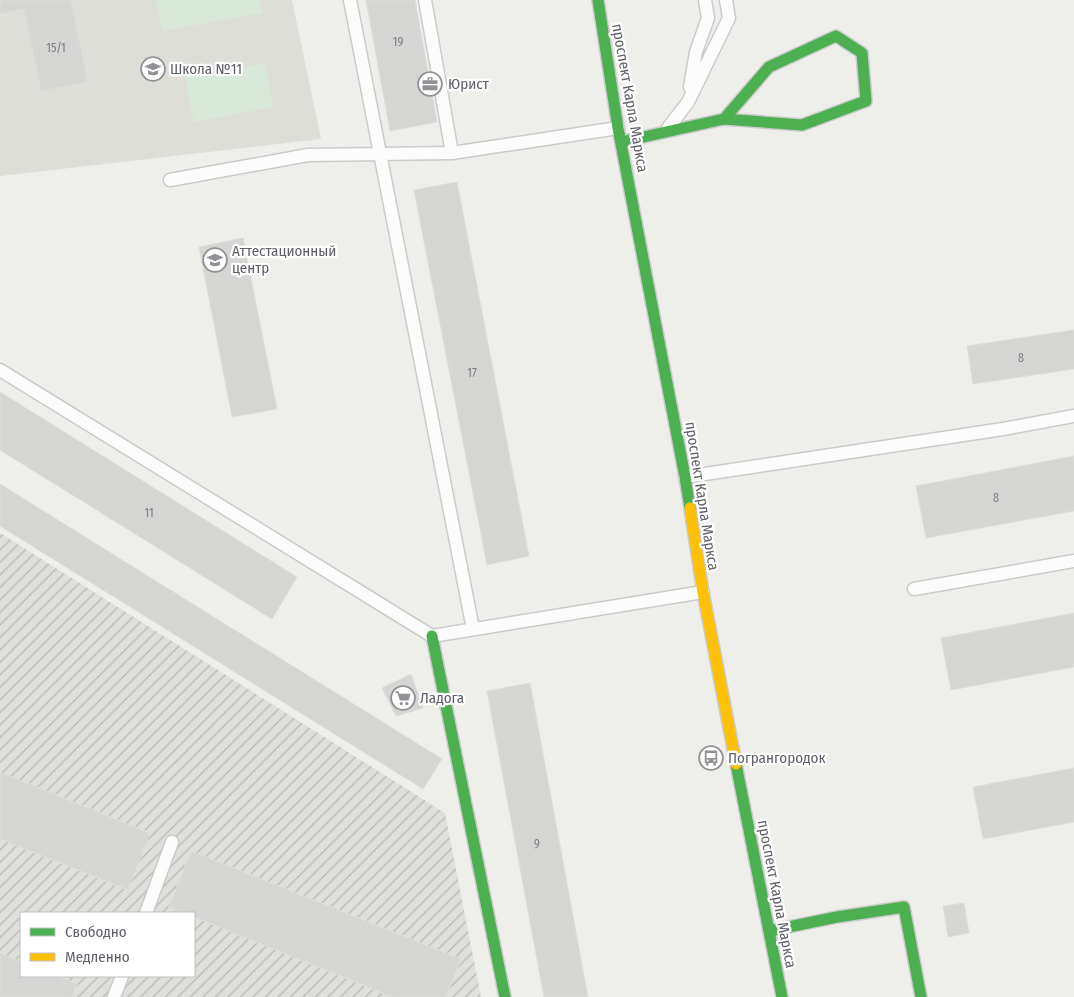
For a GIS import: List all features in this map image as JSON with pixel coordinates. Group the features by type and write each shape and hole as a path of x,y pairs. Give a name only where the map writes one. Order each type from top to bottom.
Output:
{"street":[{"name":"проспект Карла Маркса","path":"598,0 618,128 685,477 703,592 782,997"},
{"path":"621,142 724,119 802,125 866,101 862,53 836,36 769,67 724,119"},
{"path":"432,636 505,997"},
{"path":"769,931 837,917 904,907 921,997"}],"lane":[{"path":"350,0 473,629"},
{"path":"425,0 452,153"},
{"path":"688,102 696,52 708,18 704,0"},
{"path":"665,132 688,102 729,18 726,0"},
{"path":"170,180 308,155 452,153 618,128"},
{"path":"0,370 432,636 703,592"},
{"path":"685,477 1003,429 1074,416"},
{"path":"914,589 1074,561"},
{"path":"146,912 172,842"},
{"path":"114,997 122,977"}],"shaded area":[{"name":"Школа №11","path":"0,0 292,0 321,139 0,176"},
{"path":"0,533 445,813 481,997 446,997 461,959 191,852 169,907 182,912 20,912 20,962 0,953 0,839 127,890 150,833 0,772"},
{"path":"195,917 393,997 72,997 77,984 59,977 195,977"}],"green space":[{"path":"156,0 260,0 262,13 162,31"},
{"path":"265,63 273,107 194,122 185,78"}],"building":[{"path":"0,0 71,0 88,82 41,91 24,9 0,14"},
{"path":"366,0 415,0 437,122 390,131"},
{"path":"457,182 529,556 487,565 414,190"},
{"path":"243,238 277,409 232,417 199,247"},
{"path":"1074,330 1074,369 973,384 967,346"},
{"path":"0,392 297,577 272,619 0,450"},
{"path":"1074,456 1074,511 926,538 916,486"},
{"path":"0,484 442,759 423,789 0,526"},
{"path":"1074,613 1074,667 951,690 941,638"},
{"name":"Ладога","path":"411,674 423,708 396,716 382,688"},
{"path":"530,683 588,997 544,997 487,691"},
{"path":"1074,768 1074,822 983,839 973,787"},
{"path":"0,772 150,833 128,890 0,839"},
{"path":"191,851 461,959 446,997 393,997 195,917 195,912 182,912 169,907"},
{"path":"964,903 969,933 948,937 943,906"},
{"path":"0,953 20,962 20,977 59,977 77,984 72,997 0,997"}],"traffic: fast":[{"path":"598,0 618,128 690,508"},
{"path":"621,142 724,119 769,67 836,36 862,53 866,101 802,125 724,119"},
{"path":"432,636 505,997"},
{"path":"736,764 782,997"},
{"path":"769,931 837,917 904,907 921,997"}],"traffic: slow":[{"path":"690,508 703,592 736,764"}],"place":[{"name":"Школа №11","path":"153,69"},
{"name":"Юрист","path":"430,84"},
{"name":"Аттестационный центр","path":"215,260"},
{"name":"Ладога","path":"403,698"},
{"name":"Погрангородок","path":"711,758"}]}
